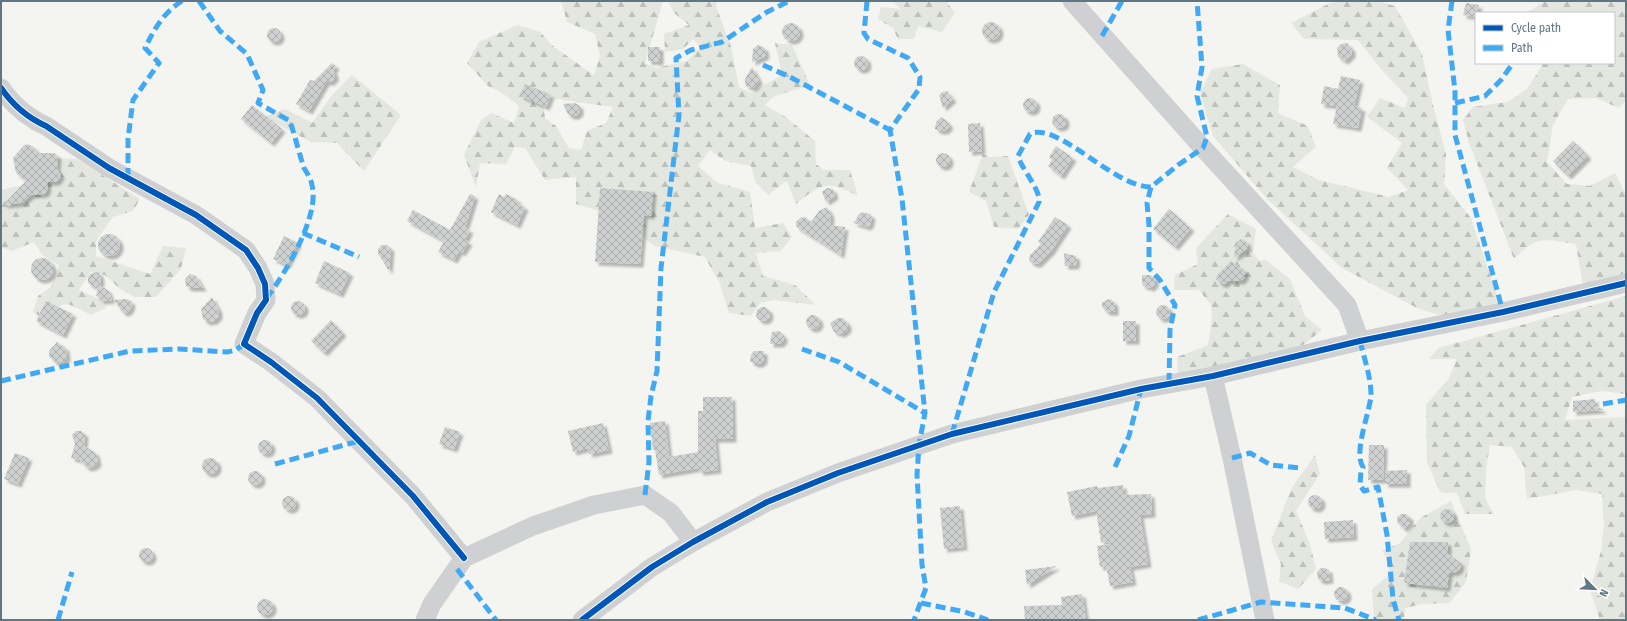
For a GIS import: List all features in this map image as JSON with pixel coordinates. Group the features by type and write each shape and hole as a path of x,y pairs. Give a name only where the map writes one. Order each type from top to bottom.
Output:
{"street":[{"path":"1072,1 1203,148 1347,305 1360,340"},
{"path":"1,88 13,102 36,122 46,126 109,168 196,215 246,250 258,268 265,284 266,300 257,313 244,344 271,362 317,398 413,496 464,558"},
{"path":"582,620 652,567 692,542 767,502 838,473 952,434 1141,389 1213,376 1360,340 1502,312 1626,282"},
{"path":"1213,376 1232,458 1265,620"},
{"path":"425,620 432,604 464,558 533,526 594,505 644,495 672,512 692,542"}],"green space":[{"path":"561,1 663,1 645,63 656,68 687,61 701,47 693,39 683,49 665,52 664,34 689,25 674,13 668,1 716,1 717,9 731,46 739,87 751,93 782,75 775,43 792,45 810,85 773,97 765,105 786,117 815,141 816,164 824,170 850,170 858,196 839,188 825,186 812,192 796,204 787,181 768,195 756,183 751,166 725,161 710,150 698,166 718,183 750,192 755,228 783,223 792,237 781,251 756,253 763,276 795,285 816,305 774,300 760,303 751,316 729,313 720,284 705,257 655,246 609,214 576,204 576,177 545,180 525,148 515,147 506,164 480,163 476,187 464,155 481,120 491,113 514,123 519,106 501,92 488,86 467,63 479,42 517,25 539,31 554,47 594,75 600,56 595,34 567,22","holes":["542,97 613,107 606,123 587,131 581,150 569,148 556,126 545,118"]},
{"path":"893,1 946,1 955,13 942,32 918,26 914,39 898,39 893,28 878,19 881,7 900,9"},
{"path":"1348,1 1377,1 1395,6 1422,54 1432,101 1446,154 1444,184 1471,218 1501,308 1442,316 1417,308 1342,268 1268,200 1213,136 1200,93 1212,69 1243,64 1280,85 1278,113 1308,126 1316,147 1293,167 1319,180 1389,197 1408,190 1387,168 1402,143 1367,117 1380,98 1405,108 1408,98 1381,69 1358,40 1304,39 1291,23 1330,3"},
{"path":"1545,1 1626,1 1626,100 1619,108 1595,98 1568,99 1553,125 1547,162 1567,184 1590,186 1615,173 1626,195 1626,273 1583,286 1576,244 1549,240 1536,242 1522,251 1514,259 1469,143 1463,120 1473,107 1507,102 1527,89 1542,64 1615,64 1615,12 1528,12"},
{"path":"352,75 401,115 364,171 337,143 311,142 264,117 285,109 312,123 333,94"},
{"path":"983,154 989,157 1008,156 1029,215 1018,229 994,227 986,201 969,192"},
{"path":"54,158 77,159 140,199 133,211 113,217 96,241 96,256 150,274 163,246 186,248 181,269 156,297 135,297 120,289 105,275 91,272 79,290 99,299 106,308 91,315 76,307 66,304 57,308 44,319 33,312 38,296 51,287 59,265 43,256 34,242 12,251 1,247 1,190 27,184"},
{"path":"1228,214 1256,229 1253,253 1259,261 1266,260 1290,279 1305,316 1322,330 1294,352 1178,380 1177,357 1208,345 1212,319 1211,305 1199,290 1174,290 1175,275 1198,264 1196,248"},
{"path":"1626,296 1626,394 1601,391 1572,397 1565,420 1626,417 1626,620 1600,620 1590,590 1601,551 1604,526 1602,494 1577,490 1527,499 1524,467 1512,447 1490,445 1486,469 1485,498 1494,514 1465,514 1457,493 1440,492 1427,462 1426,405 1449,378 1457,359 1429,359 1438,348"},
{"path":"1315,455 1320,474 1296,511 1310,544 1316,569 1298,589 1279,581 1281,564 1271,541 1291,489"},
{"path":"1451,501 1471,549 1466,582 1450,603 1422,604 1405,608 1404,620 1374,619 1372,589 1388,576 1389,561 1382,551 1400,543 1420,518"}],"building":[{"path":"1466,3 1479,5 1477,12 1475,12 1475,17 1463,15"},
{"path":"987,22 995,22 1000,27 998,38 995,40 987,40 982,35 982,27"},
{"path":"791,23 797,26 800,32 797,38 791,41 785,38 782,32 785,26"},
{"path":"274,28 279,30 281,35 279,40 274,42 269,40 267,35 269,30"},
{"path":"1347,43 1352,49 1352,54 1345,61 1338,57 1337,48 1341,44"},
{"path":"758,45 765,48 766,55 752,62 753,49"},
{"path":"648,47 660,47 660,62 648,61"},
{"path":"858,56 864,56 868,60 868,66 864,70 858,70 854,66 854,60"},
{"path":"332,63 336,66 333,70 335,78 331,82 326,82 309,111 296,104 310,80 314,81"},
{"path":"752,67 759,80 753,88 746,86 745,83 745,79"},
{"path":"1341,76 1360,80 1354,106 1362,108 1358,128 1333,124 1337,106 1321,104 1324,86 1338,89"},
{"path":"525,84 551,95 546,107 520,96"},
{"path":"947,91 953,99 943,108 939,95"},
{"path":"1030,98 1035,100 1037,105 1035,110 1030,112 1025,110 1023,105 1025,100"},
{"path":"575,103 580,106 580,112 576,116 571,116 568,114 563,104"},
{"path":"252,105 282,129 271,143 241,119"},
{"path":"1059,114 1064,116 1066,121 1064,126 1059,128 1054,126 1052,121 1054,116"},
{"path":"941,117 947,121 950,126 945,131 935,129 936,122"},
{"path":"980,123 982,151 969,152 968,124"},
{"path":"1573,141 1588,156 1568,176 1553,161"},
{"path":"27,144 34,147 37,153 54,153 58,156 57,168 61,174 60,178 56,182 48,182 47,191 44,194 31,195 22,203 3,205 26,181 16,173 13,158 23,146"},
{"path":"1056,146 1073,158 1061,176 1048,166 1052,160 1049,157"},
{"path":"943,153 948,155 950,160 948,165 943,167 938,165 936,160 938,155"},
{"path":"600,188 653,192 651,216 644,215 640,264 595,262"},
{"path":"827,188 833,189 835,196 826,202 822,192"},
{"path":"470,194 475,196 465,228 470,230 465,240 469,242 462,253 459,251 454,260 438,252 444,241 407,221 413,210 450,230"},
{"path":"499,194 504,197 506,194 518,200 517,203 525,207 517,225 491,212"},
{"path":"827,207 831,215 830,225 845,227 841,255 796,226 796,222 800,218 805,217 811,222 819,211"},
{"path":"1169,209 1191,228 1175,247 1153,229"},
{"path":"862,212 870,214 872,217 870,225 867,227 854,223 859,214"},
{"path":"1055,217 1068,225 1051,251 1038,264 1034,264 1029,261 1030,255 1041,244 1038,242"},
{"path":"109,234 117,237 120,245 117,253 109,256 101,253 98,245 101,237"},
{"path":"284,236 298,243 287,265 273,259"},
{"path":"1241,239 1247,242 1248,248 1234,258 1236,244"},
{"path":"382,245 386,245 391,248 389,271 378,253 378,249"},
{"path":"1064,253 1076,256 1077,262 1075,266 1065,266"},
{"path":"42,258 46,259 52,265 52,273 46,279 42,280 38,279 32,273 31,269 32,265 38,259"},
{"path":"324,261 350,273 340,294 315,283"},
{"path":"1231,261 1245,271 1245,277 1241,281 1228,281 1225,284 1221,284 1216,279 1217,275"},
{"path":"99,272 101,278 100,286 108,290 112,300 101,301 96,295 98,289 88,283 88,277 92,273"},
{"path":"190,274 196,276 203,288 190,288 186,286 185,279"},
{"path":"1142,275 1150,275 1155,278 1155,284 1151,288 1143,286"},
{"path":"212,297 219,310 219,316 214,321 207,322 203,319 201,309"},
{"path":"127,299 132,302 131,308 128,312 123,313 114,300"},
{"path":"1111,299 1115,304 1115,312 1107,312 1102,307 1102,303"},
{"path":"46,301 73,314 63,335 36,321"},
{"path":"298,301 303,303 305,308 303,313 298,315 293,313 291,308 293,303"},
{"path":"1163,305 1168,307 1170,312 1168,317 1163,319 1158,317 1156,312 1158,307"},
{"path":"760,307 766,307 770,311 770,317 766,321 760,321 756,317 756,311"},
{"path":"813,315 818,317 820,322 818,327 813,329 808,327 806,322 808,317"},
{"path":"838,318 843,318 848,324 848,329 842,334 834,332 830,323"},
{"path":"331,320 343,333 324,353 311,341"},
{"path":"1123,321 1136,321 1136,341 1123,341"},
{"path":"779,331 784,336 784,340 780,344 770,344 772,332"},
{"path":"57,342 66,348 67,358 62,363 56,363 49,356 49,351"},
{"path":"754,351 764,351 764,360 760,364 755,364 750,361 751,355"},
{"path":"703,397 732,397 733,439 715,439 718,470 700,472 699,468 659,475 655,450 653,450 650,423 665,421 669,457 698,452 698,411 703,411"},
{"path":"1595,399 1595,406 1604,410 1573,412 1573,401"},
{"path":"603,423 609,450 589,454 588,448 573,452 568,431"},
{"path":"445,427 460,432 454,449 439,444"},
{"path":"76,431 81,431 85,434 84,446 96,453 98,463 93,467 87,468 80,460 71,458 75,444 72,435"},
{"path":"265,440 270,442 272,447 270,452 265,454 260,452 258,447 260,442"},
{"path":"1369,445 1384,445 1383,480 1368,480"},
{"path":"15,453 29,458 18,484 4,479"},
{"path":"210,458 216,460 218,466 216,472 210,474 204,472 202,466 204,460"},
{"path":"1407,470 1407,484 1385,484 1385,471"},
{"path":"255,471 260,473 262,478 260,483 255,485 250,483 248,478 250,473"},
{"path":"1123,485 1124,495 1151,494 1152,514 1140,515 1148,564 1130,567 1133,582 1110,586 1106,566 1100,567 1097,546 1110,544 1101,542 1096,511 1072,516 1067,492 1097,486 1098,488"},
{"path":"1315,495 1320,497 1322,502 1320,507 1315,509 1310,507 1308,502 1310,497"},
{"path":"289,496 294,498 296,503 294,508 289,510 284,508 282,503 284,498"},
{"path":"960,506 964,547 944,549 940,508"},
{"path":"1447,509 1452,511 1454,516 1452,521 1447,523 1442,521 1440,516 1442,511"},
{"path":"1401,514 1405,514 1410,517 1410,523 1404,529 1397,522 1397,518"},
{"path":"1353,520 1354,537 1325,539 1324,522"},
{"path":"1410,542 1448,542 1448,554 1461,563 1460,569 1456,572 1449,573 1447,588 1404,583"},
{"path":"146,548 151,550 153,555 151,560 146,562 141,560 139,555 141,550"},
{"path":"1057,566 1027,585 1025,570"},
{"path":"1321,568 1329,570 1330,580 1322,581 1318,579 1317,572"},
{"path":"1341,587 1346,589 1348,594 1346,599 1341,601 1336,599 1334,594 1336,589"},
{"path":"1082,594 1086,620 1025,620 1024,606 1062,605 1061,597"},
{"path":"265,599 272,604 273,607 268,614 265,615 258,610 257,607 262,600"}],"marked path":[{"path":"128,178 128,139 133,100 159,63 145,48 160,22 175,6 182,1"},
{"path":"199,1 220,31 247,54 263,90 258,103 290,121 304,168 312,185 313,198 311,212 306,228 291,260 266,299"},
{"path":"645,495 649,462 648,421 651,396 657,371 661,268 679,115 676,58 691,50 722,42 767,12 789,1"},
{"path":"867,1 864,33 868,39 908,58 920,77 919,89 890,130 902,199 925,413 919,445 917,475 922,565 926,588 914,620"},
{"path":"1102,36 1122,1"},
{"path":"1169,383 1170,330 1175,305 1160,280 1149,268 1149,225 1147,203 1151,187 1178,165 1203,148 1207,137 1197,96 1202,67 1197,1"},
{"path":"1452,1 1448,30 1455,91 1455,135 1503,312"},
{"path":"1455,103 1485,96 1501,80 1512,64"},
{"path":"763,65 790,77 890,130"},
{"path":"952,434 994,292 1039,202 1037,192 1018,156 1030,134 1042,133 1055,137 1071,145 1120,177 1136,184 1151,187"},
{"path":"303,233 359,257"},
{"path":"1360,341 1369,374 1371,388 1370,402 1361,442 1360,460 1363,467 1361,470 1360,485 1364,491 1378,487 1387,535 1393,599 1399,620"},
{"path":"1,381 130,351 179,349 227,352 236,350 244,344"},
{"path":"802,349 839,362 925,413"},
{"path":"1115,467 1129,436 1141,389"},
{"path":"1603,404 1626,400"},
{"path":"275,464 359,441"},
{"path":"1232,458 1250,453 1271,465 1300,468"},
{"path":"457,569 496,620"},
{"path":"58,620 72,572"},
{"path":"1198,620 1261,602 1345,608 1376,620"},
{"path":"921,603 965,612 988,620"}],"cycle path":[{"path":"1,88 15,105 33,119 109,168 196,215 246,250 258,268 265,284 266,300 257,313 244,344 271,362 317,398 413,496 464,558"},
{"path":"582,620 652,567 693,542 767,502 838,473 952,434 1141,389 1213,376 1360,341 1503,312 1626,283"}]}
